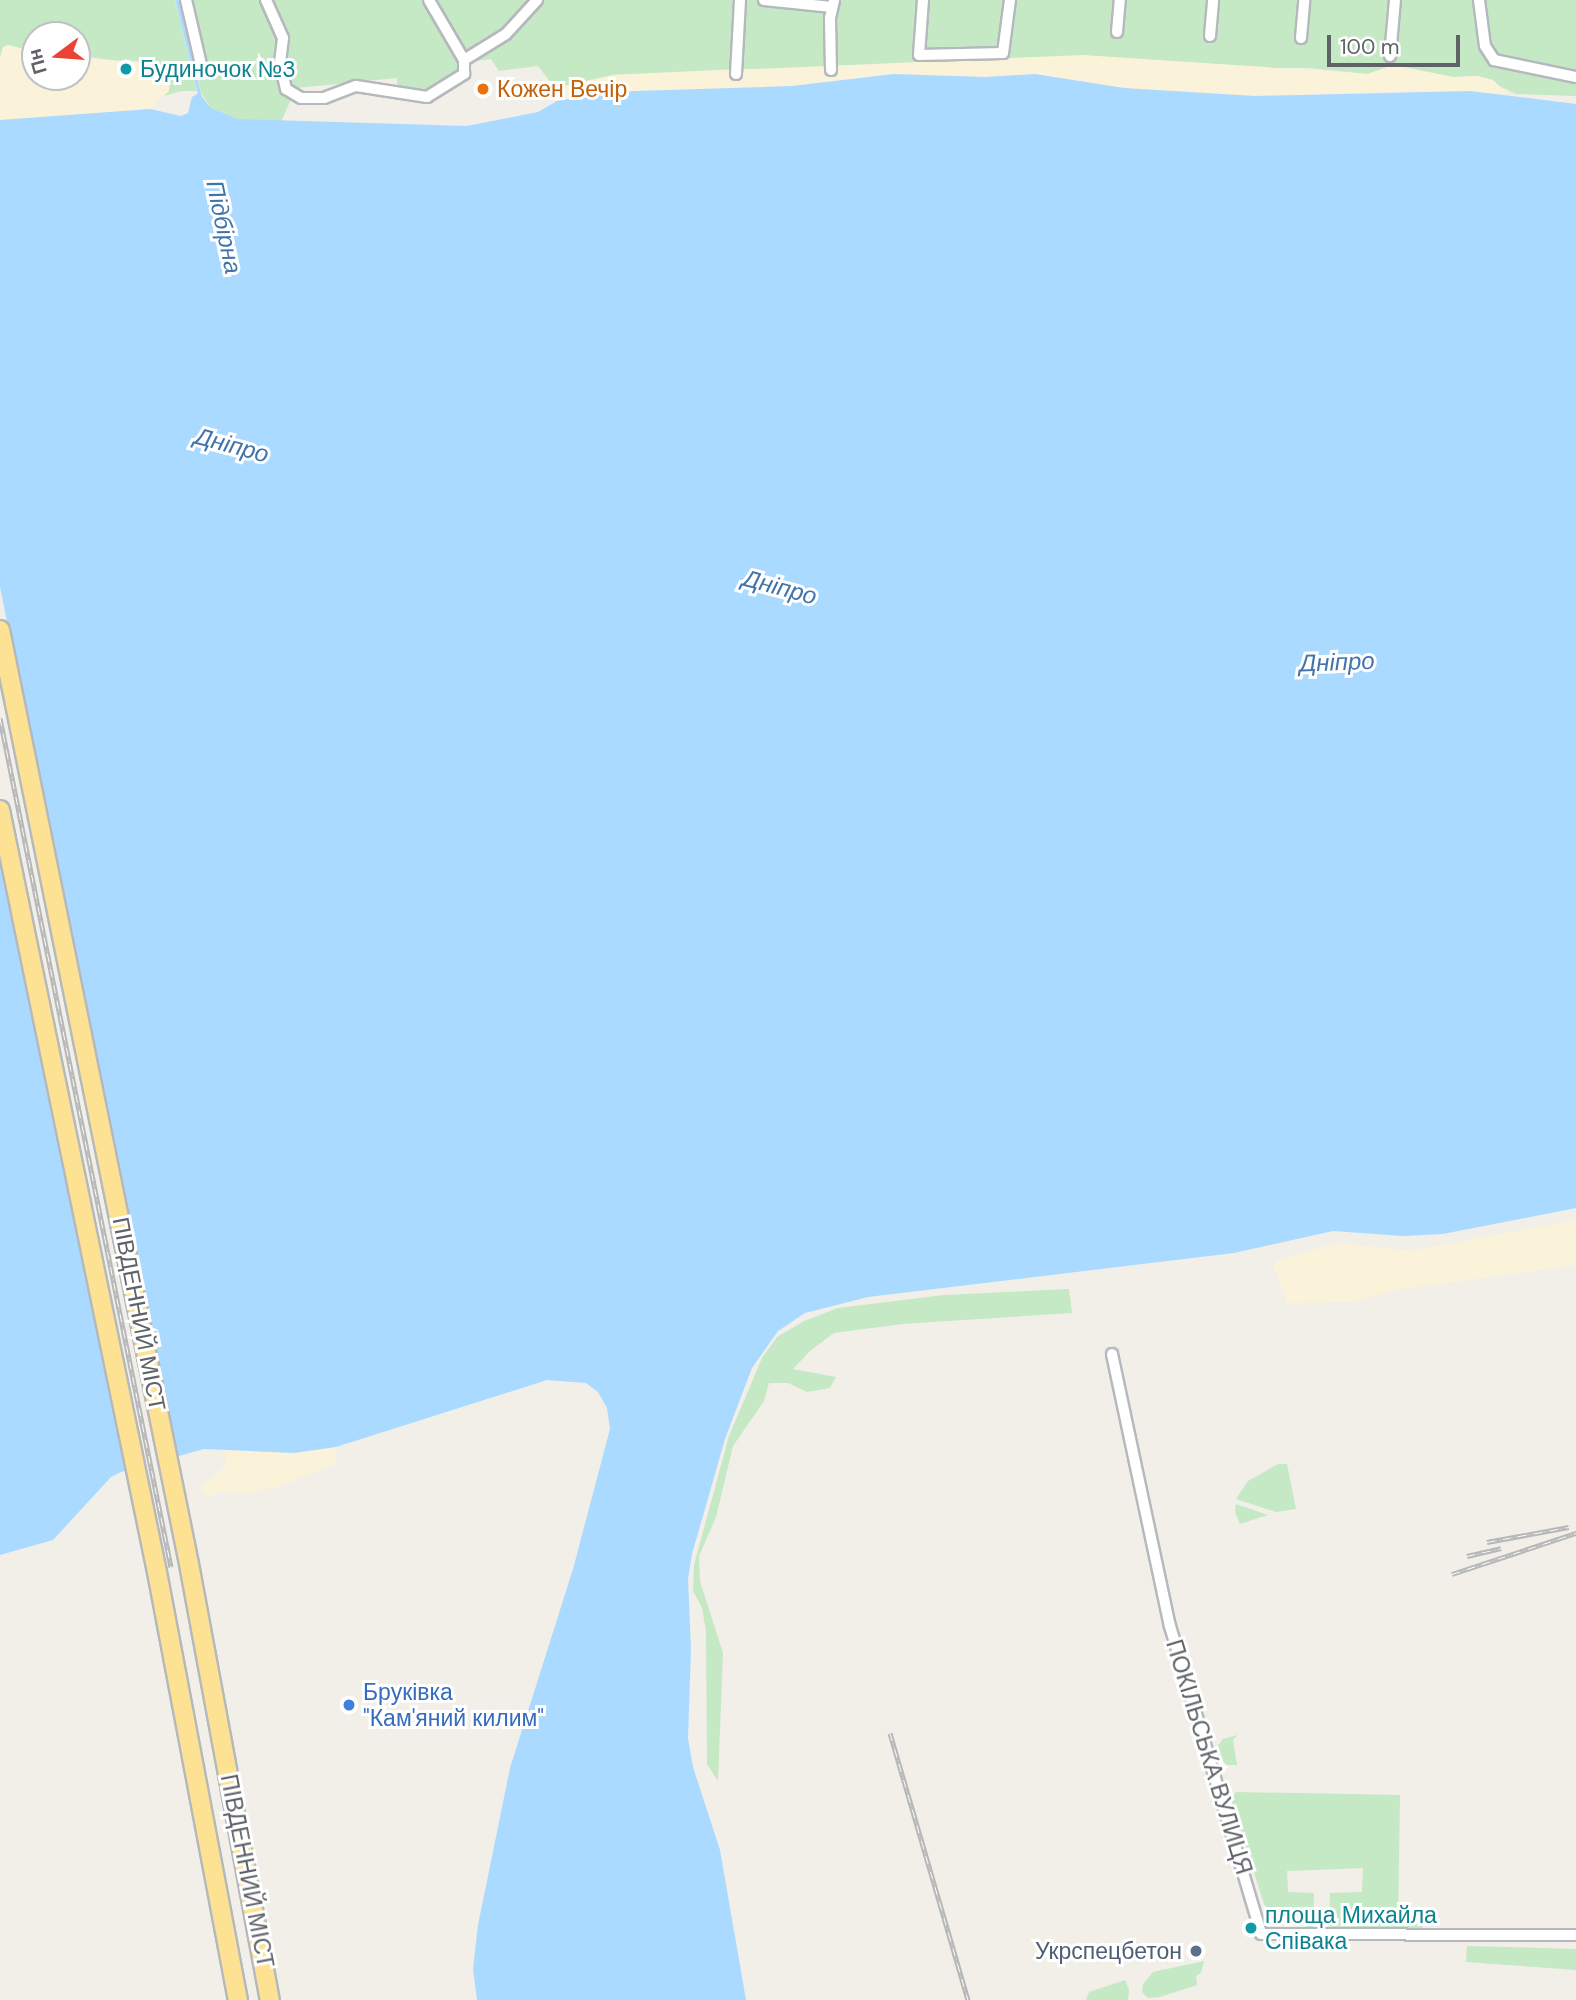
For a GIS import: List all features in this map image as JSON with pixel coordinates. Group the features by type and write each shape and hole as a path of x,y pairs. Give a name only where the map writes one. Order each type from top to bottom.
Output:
{"highway":[{"name":"ПІВДЕННИЙ МІСТ","path":"0,630 189,1564 270,2000"},
{"name":"ПІВДЕННИЙ МІСТ","path":"0,810 157,1572 238,2000"}],"street":[{"path":"186,0 202,69"},
{"path":"266,0 283,38 280,63 286,89 301,98 324,98 356,86 428,97 464,74 464,60 429,0"},
{"path":"464,60 506,34 536,0"},
{"path":"736,74 740,0"},
{"path":"764,0 833,4 831,70"},
{"path":"923,0 919,55 1003,53 1010,0"},
{"path":"1118,32 1119,0"},
{"path":"1210,36 1213,0"},
{"path":"1301,38 1304,0"},
{"path":"1390,56 1395,0"},
{"path":"1479,0 1485,46 1494,60 1576,77"},
{"name":"ПОКІЛЬСЬКА ВУЛИЦЯ","path":"1112,1354 1170,1626 1261,1934 1576,1935"}],"green space":[{"path":"0,0 175,0 197,91 181,91 164,96 169,90 170,82 163,67 91,57 91,21 21,21 21,48 6,45 0,57"},
{"path":"180,0 1576,0 1576,96 1516,94 1478,76 1453,77 1393,65 1368,74 1309,68 736,69 613,75 555,88 538,66 499,71 491,59 461,63 464,72 442,81 442,85 421,91 397,87 397,78 296,88 281,122 238,119 211,108 201,93"},
{"path":"1069,1289 1072,1313 902,1324 834,1333 811,1350 793,1369 836,1377 830,1388 807,1392 788,1383 769,1383 764,1401 733,1446 716,1517 699,1556 700,1581 723,1653 718,1781 707,1764 706,1631 702,1608 693,1591 694,1565 729,1436 762,1358 777,1337 804,1321 838,1308 944,1295"},
{"path":"1278,1464 1287,1464 1296,1509 1276,1512 1236,1499 1248,1481"},
{"path":"1236,1504 1268,1515 1240,1524 1235,1512"},
{"path":"1238,1735 1233,1740 1237,1765 1227,1765 1218,1757 1216,1748 1223,1739"},
{"path":"1236,1792 1400,1795 1398,1923 1423,1924 1422,1930 1329,1930 1330,1893 1362,1892 1363,1868 1287,1871 1288,1892 1314,1893 1313,1928 1275,1919 1264,1904 1231,1800"},
{"path":"1467,1946 1576,1949 1576,1970 1466,1962"},
{"path":"1204,1961 1201,1973 1196,1976 1197,1985 1160,1997 1148,1998 1142,1992 1143,1984 1153,1972"},
{"path":"1125,1980 1129,1990 1128,2000 1086,2000 1089,1992"}],"sand":[{"path":"9,45 21,49 21,91 91,91 91,60 154,62 167,74 169,91 150,109 0,120 0,57 3,47"},
{"path":"1083,55 1368,74 1393,65 1453,77 1478,76 1493,80 1508,94 1419,91 1255,96 1185,94 1109,86 1035,74 985,77 894,74 792,86 604,92 557,101 555,88 613,75"},
{"path":"1576,1220 1576,1265 1402,1289 1352,1302 1288,1303 1273,1265 1280,1260 1327,1246 1346,1244 1410,1251"},
{"path":"336,1447 335,1464 281,1486 249,1493 218,1492 207,1498 200,1486 218,1474 226,1462 225,1449 294,1453"}],"water":[{"name":"Дніпро","path":"894,74 985,77 1035,74 1124,88 1255,96 1470,91 1576,104 1576,1208 1443,1234 1403,1236 1333,1231 1234,1253 868,1297 805,1313 778,1331 752,1368 725,1439 692,1554 688,1579 691,1649 688,1738 693,1767 720,1850 746,2000 477,2000 473,1969 478,1925 510,1768 573,1569 610,1429 607,1408 598,1392 586,1383 547,1380 336,1447 294,1453 204,1449 111,1477 53,1540 0,1555 0,120 150,109 181,116 188,113 192,97 199,93 211,108 238,119 467,126 538,112 557,101 604,92 792,86"}],"pier":[{"path":"0,587 177,1460 126,1474 0,850"}],"waterway":[{"name":"Підбірна","path":"177,0 200,96"}],"railway":[{"path":"0,718 171,1567"},
{"path":"1487,1542 1569,1527"},
{"path":"1452,1574 1576,1533"},
{"path":"1467,1556 1501,1548"},
{"path":"890,1733 968,2000"}],"place":[{"name":"Будиночок №3","path":"126,69"},
{"name":"Кожен Вечір","path":"483,89"},
{"name":"Бруківка \"Кам'яний килим\"","path":"349,1705"},
{"name":"площа Михайла Співака","path":"1251,1928"},
{"name":"Укрспецбетон","path":"1196,1951"}]}
